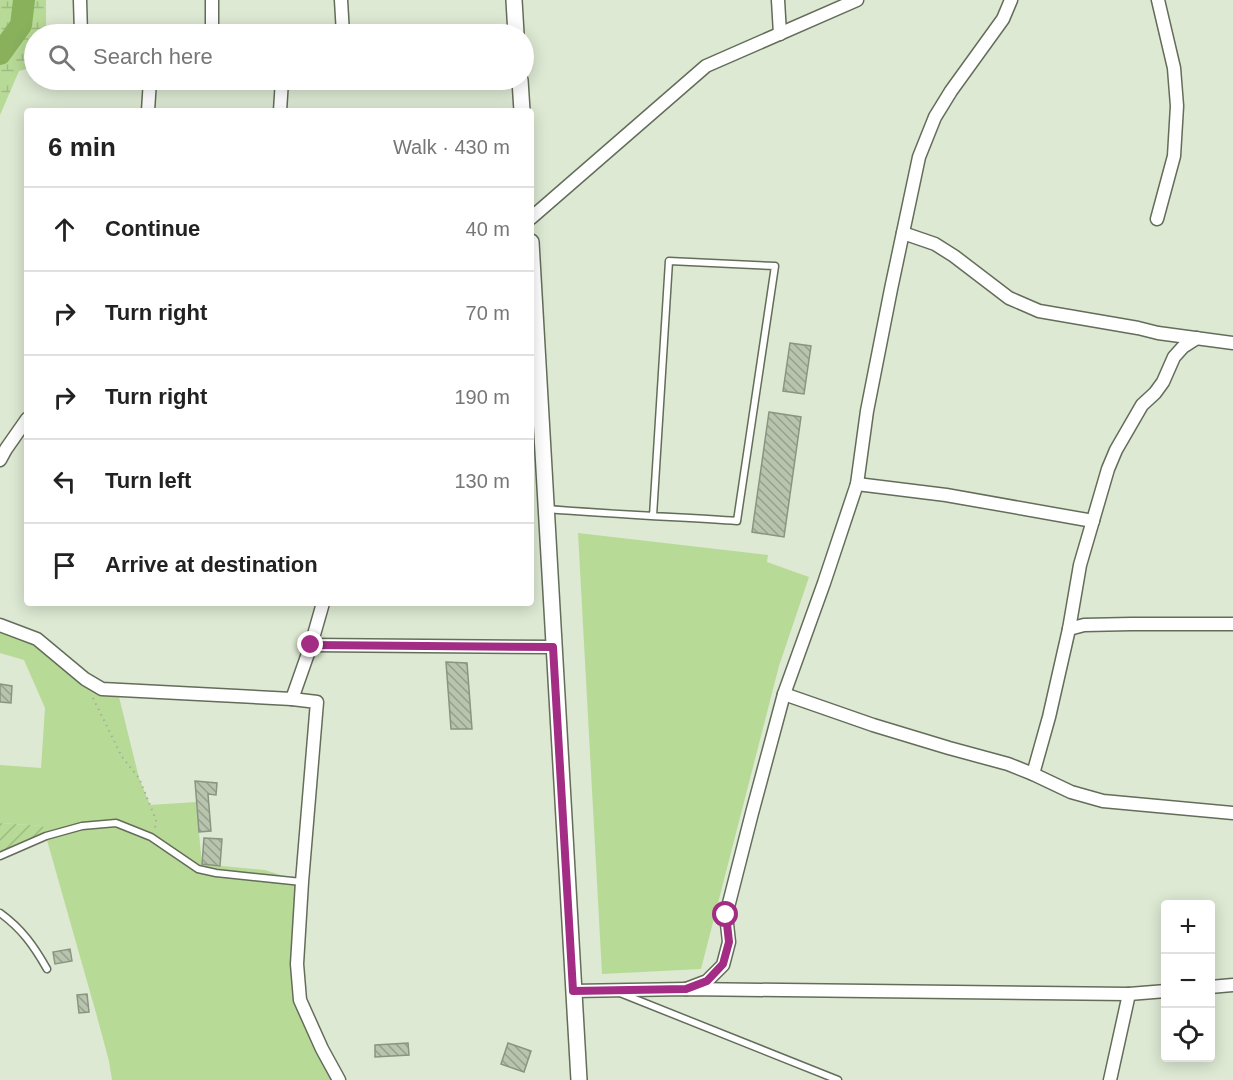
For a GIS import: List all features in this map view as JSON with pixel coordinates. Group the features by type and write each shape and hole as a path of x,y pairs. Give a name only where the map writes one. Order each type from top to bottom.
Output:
{"street":[{"path":"80,0 81,24"},
{"path":"212,0 212,24"},
{"path":"341,0 342,24"},
{"path":"514,0 515,24"},
{"path":"778,0 780,34"},
{"path":"534,215 706,66 857,0"},
{"path":"686,989 707,981 723,964 729,942 726,915 784,694 857,484 867,411 919,157 935,117 1003,19 1011,0"},
{"path":"1156,219 1174,156 1177,106 1174,68 1158,0"},
{"path":"148,108 149,90"},
{"path":"280,108 281,90"},
{"path":"521,90 522,108"},
{"path":"903,233 935,244 1009,298 1039,311 1158,333 1233,343"},
{"path":"534,296 579,1080"},
{"path":"1158,333 1169,345 1174,357"},
{"path":"1033,774 1049,717 1069,628 1080,565 1107,469 1142,405 1163,382 1174,357 1183,347 1197,338"},
{"path":"0,460 24,422"},
{"path":"857,484 946,495 1093,521"},
{"path":"292,699 322,606"},
{"path":"1069,628 1131,624 1233,624"},
{"path":"0,625 37,639 85,679 102,689 317,702 297,964 300,1000 339,1080"},
{"path":"311,645 553,647"},
{"path":"784,694 873,725 1008,764 1071,792 1103,801 1233,813"},
{"path":"1215,987 1233,985"},
{"path":"573,991 686,989 1128,994 1161,991"},
{"path":"1110,1080 1128,994"}],"lane":[{"path":"546,509 653,516 737,521 775,266 669,261 653,516"},
{"path":"0,856 46,836 82,826 116,823 151,837 198,869 302,882"},
{"path":"0,913 33,944 47,969"},
{"path":"614,991 838,1080"}],"path":[{"path":"85,679 122,757 139,778 156,820 156,828 151,837"}],"green space":[{"path":"0,0 46,0 46,24 24,24 24,70 19,71 0,115"},
{"path":"578,533 768,555 767,562 809,577 779,666 701,969 602,974"},
{"path":"0,625 37,639 102,689 119,697 139,778 150,805 196,802 202,864 265,870 302,882 300,1000 339,1080 112,1080 96,1013 43,826 0,823 0,765 41,768 45,708 24,660 0,653"},
{"path":"0,823 43,826 46,836 0,856"}],"building":[{"path":"790,343 811,346 804,394 783,391"},
{"path":"769,412 801,417 784,537 752,532"},
{"path":"446,662 467,663 472,729 451,729"},
{"path":"0,684 12,686 11,703 0,702"},
{"path":"195,781 217,783 216,795 208,794 211,831 199,832"},
{"path":"204,838 222,839 220,866 202,864"},
{"path":"70,949 72,961 55,964 53,952"},
{"path":"87,994 89,1012 79,1013 77,995"},
{"path":"408,1043 409,1055 375,1057 375,1045"},
{"path":"508,1043 531,1051 524,1072 501,1064"}],"waterway":[{"path":"0,54 21,25 24,0"}],"route":[{"path":"311,645 553,647 573,991 686,989 707,981 723,964 729,942 726,915"}]}
